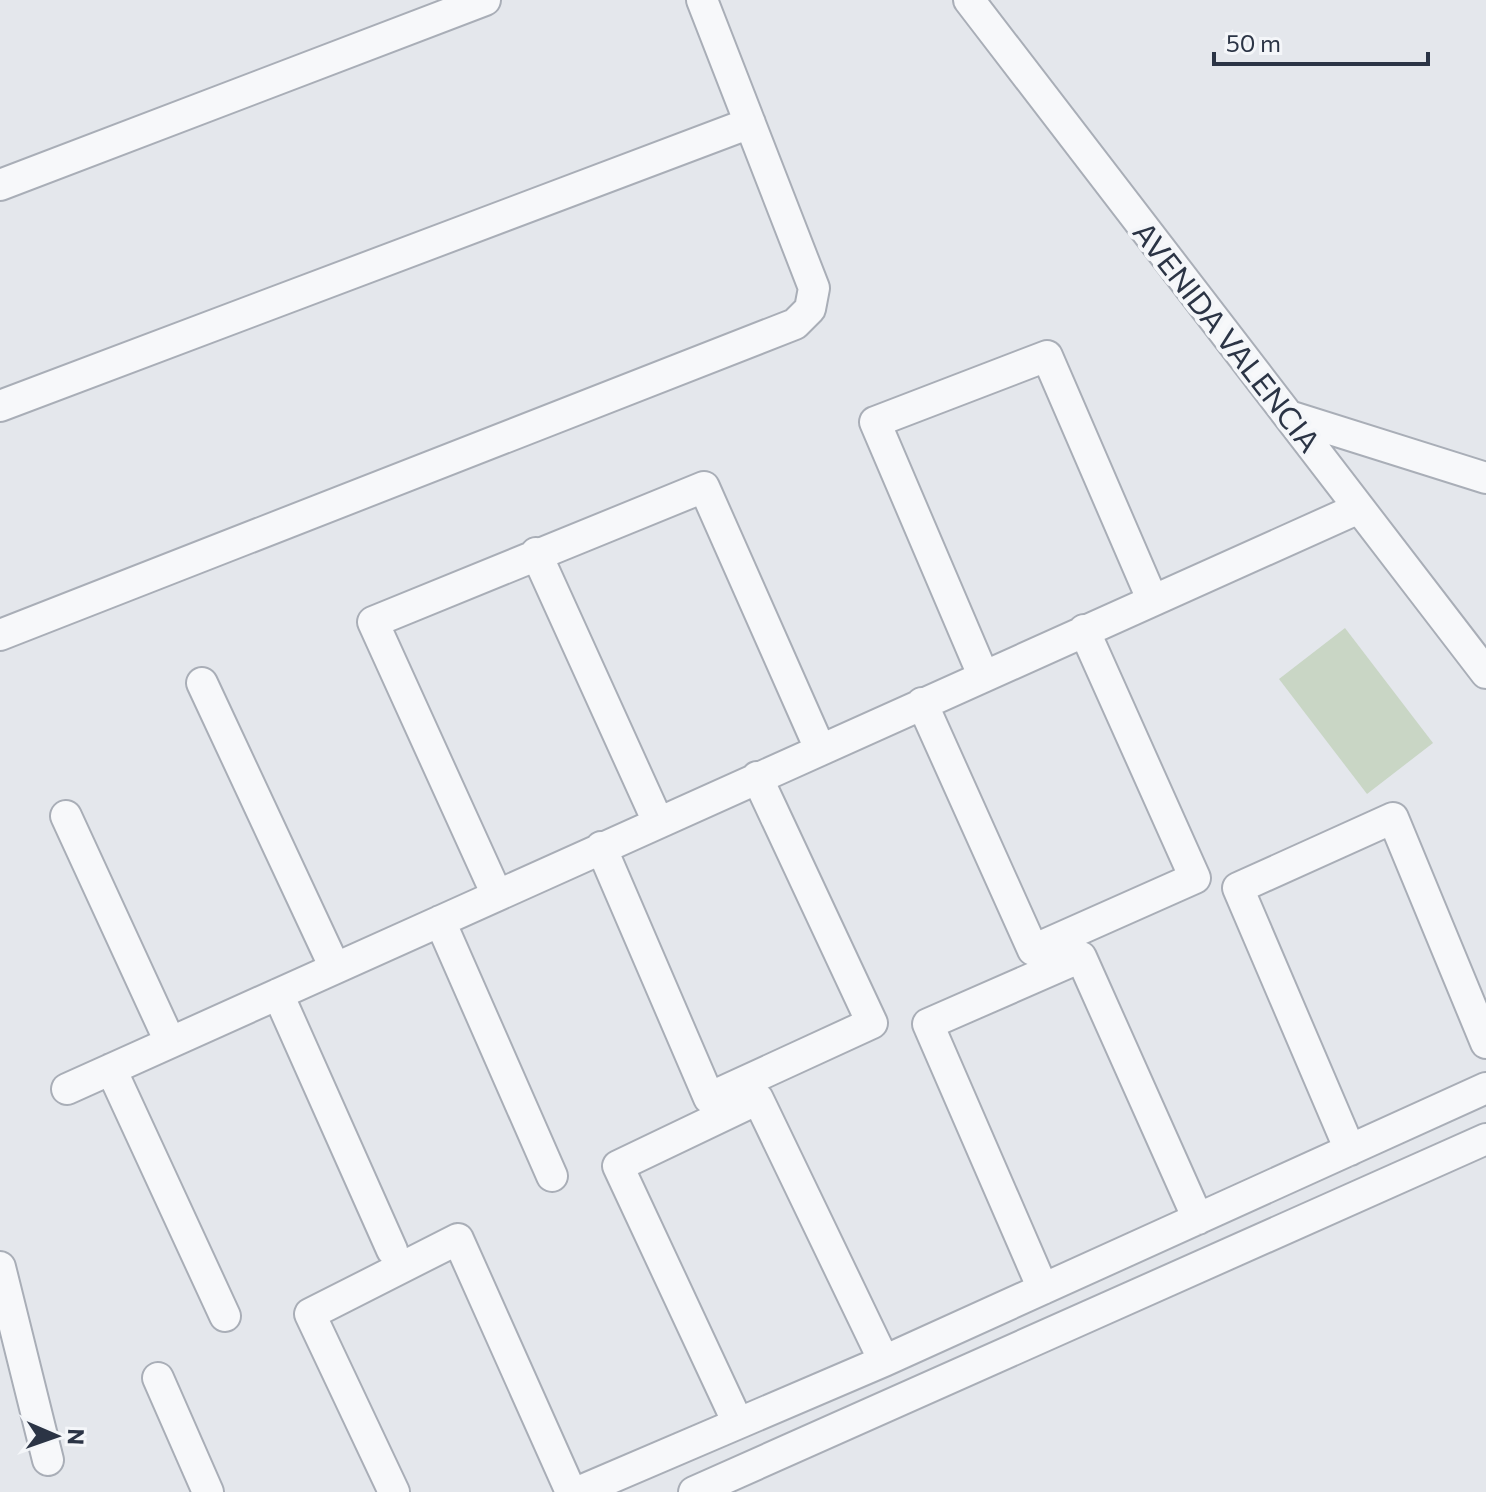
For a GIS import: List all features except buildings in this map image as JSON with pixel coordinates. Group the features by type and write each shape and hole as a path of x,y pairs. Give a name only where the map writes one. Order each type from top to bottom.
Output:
{"street":[{"path":"0,185 485,0"},
{"path":"0,635 795,324 810,309 814,288 702,0"},
{"name":"AVENIDA VALENCIA","path":"969,0 1486,673"},
{"path":"0,406 750,123"},
{"path":"983,675 875,422 1047,356 1152,599"},
{"path":"1289,416 1486,478"},
{"path":"497,895 373,622 704,487 820,749"},
{"path":"67,1089 1359,508"},
{"path":"536,553 658,822"},
{"path":"922,703 1033,950 1195,878 1084,630"},
{"path":"202,683 335,968"},
{"path":"601,847 709,1098 872,1023 757,777"},
{"path":"66,816 170,1042"},
{"path":"1350,1150 1238,888 1393,818 1486,1043"},
{"path":"440,921 552,1176"},
{"path":"1043,1289 928,1024 1081,957 1198,1219"},
{"path":"278,994 392,1250"},
{"path":"111,1069 225,1316"},
{"path":"578,1492 737,1421 884,1361 1486,1088"},
{"path":"737,1421 618,1166 758,1099 884,1361"},
{"path":"694,1492 1486,1139"},
{"path":"394,1492 310,1314 458,1239 571,1492"},
{"path":"0,1267 48,1460"},
{"path":"158,1378 208,1492"}],"green space":[{"path":"1345,628 1433,743 1367,794 1279,679"}]}
